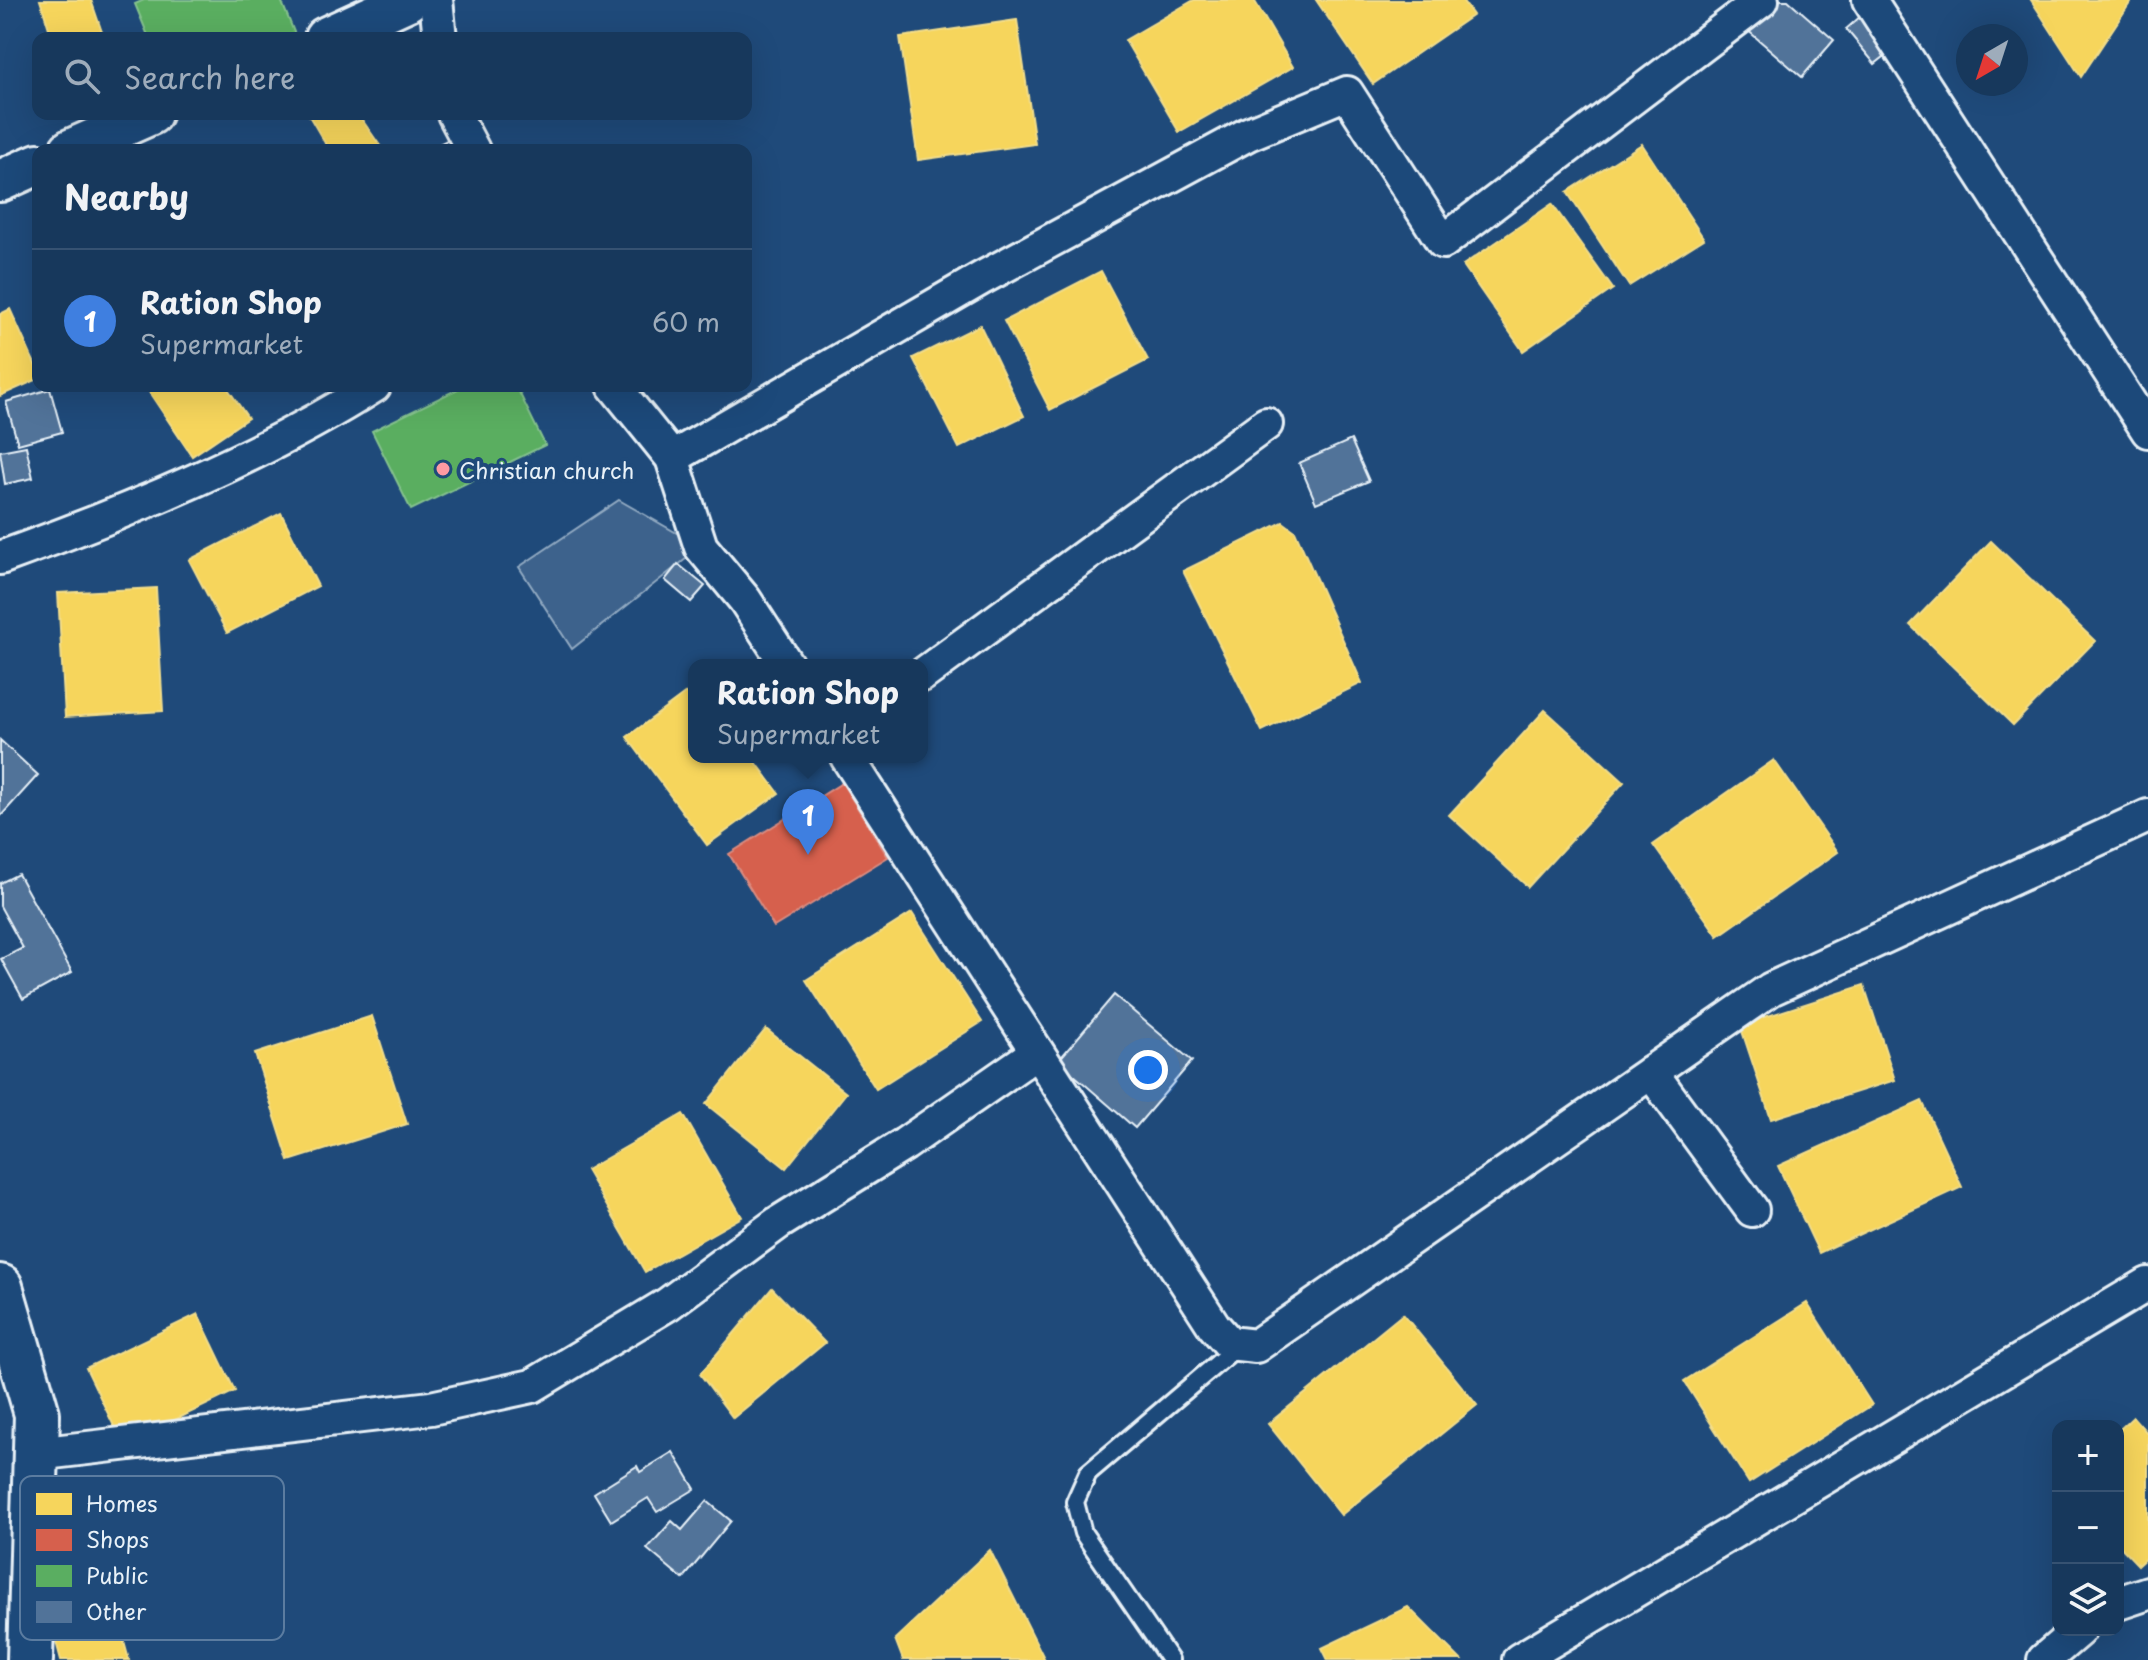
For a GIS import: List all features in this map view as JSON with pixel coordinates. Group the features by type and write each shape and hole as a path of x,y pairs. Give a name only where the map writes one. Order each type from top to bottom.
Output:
{"main road":[{"path":"0,1287 37,1414 35,1476"},
{"path":"30,1660 31,1640"}],"street":[{"path":"338,32 408,0"},
{"path":"436,0 439,32"},
{"path":"672,458 982,278 1248,134 1347,93 1443,242 1762,0"},
{"path":"1869,0 2148,431"},
{"path":"84,144 138,120"},
{"path":"457,120 470,144"},
{"path":"0,181 32,167"},
{"path":"0,558 119,515 363,392"},
{"path":"619,392 672,458 701,547 745,600 783,659"},
{"path":"928,671 1266,424"},
{"path":"851,763 1214,1326 1229,1343 1256,1346 1771,989 2148,816"},
{"path":"36,1454 431,1408 532,1386 668,1304 778,1223 905,1144 1037,1052"},
{"path":"1651,1072 1752,1210"},
{"path":"1519,1660 2148,1284"},
{"path":"2124,1601 2148,1593"},
{"path":"2044,1660 2072,1636"}],"lane":[{"path":"1170,1660 1083,1533 1075,1502 1088,1473 1240,1344"}],"shaded area":[{"path":"619,500 701,547 572,649 519,567"}],"building: Homes":[{"path":"40,0 91,0 102,32 50,32"},
{"path":"1194,0 1254,0 1293,67 1179,132 1125,40"},
{"path":"1316,0 1462,0 1473,15 1373,84"},
{"path":"2031,0 2132,0 2081,77"},
{"path":"1017,20 1035,144 918,160 900,37"},
{"path":"312,120 362,120 379,144 326,144"},
{"path":"1642,144 1704,239 1629,286 1567,192"},
{"path":"1552,204 1613,289 1523,351 1463,265"},
{"path":"1101,271 1148,360 1050,410 1004,321"},
{"path":"10,309 32,358 32,382 0,396 0,314"},
{"path":"980,325 1024,416 959,448 913,358"},
{"path":"149,392 230,392 248,418 192,456"},
{"path":"281,513 318,586 227,633 189,560"},
{"path":"1283,522 1295,531 1362,683 1262,731 1183,571"},
{"path":"1991,541 2095,641 2013,725 1910,625"},
{"path":"156,588 163,711 65,717 58,593"},
{"path":"688,691 688,763 756,763 779,793 707,845 627,737"},
{"path":"1545,710 1624,782 1528,887 1449,815"},
{"path":"1774,760 1838,852 1718,936 1653,845"},
{"path":"912,913 982,1022 876,1089 806,980"},
{"path":"1864,985 1895,1080 1771,1119 1740,1025"},
{"path":"372,1016 407,1124 289,1161 255,1054"},
{"path":"766,1029 846,1093 786,1168 706,1104"},
{"path":"1922,1101 1962,1187 1819,1253 1778,1166"},
{"path":"683,1114 742,1217 645,1272 586,1170"},
{"path":"772,1288 825,1343 733,1418 700,1374"},
{"path":"1807,1303 1872,1405 1749,1483 1684,1381"},
{"path":"198,1314 235,1391 123,1445 86,1368"},
{"path":"1403,1314 1477,1405 1341,1515 1268,1424"},
{"path":"2133,1417 2148,1434 2148,1556 2138,1565 2124,1550 2124,1425"},
{"path":"990,1550 1045,1660 903,1660 895,1639"},
{"path":"1408,1607 1461,1660 1328,1660 1322,1648"},
{"path":"56,1640 124,1640 129,1660 61,1660"}],"building: Shops":[{"path":"842,783 888,857 774,927 729,854"}],"building: Public":[{"path":"144,0 281,0 294,32 147,32 135,4"},
{"name":"Christian church","path":"452,392 519,392 545,445 411,510 372,431"}],"building: Other":[{"path":"1771,0 1788,0 1834,40 1802,77 1746,29"},
{"path":"1869,9 1899,45 1875,64 1846,29"},
{"path":"51,392 62,432 18,444 6,402"},
{"path":"1351,440 1369,481 1316,503 1299,463"},
{"path":"26,446 33,478 5,484 0,451"},
{"path":"678,564 705,586 691,602 665,580"},
{"path":"0,740 38,775 0,817"},
{"path":"18,874 72,972 23,999 1,959 23,948 0,906 0,883"},
{"path":"1114,995 1192,1061 1135,1128 1058,1061"},
{"path":"673,1452 695,1489 657,1512 648,1498 611,1521 594,1493 637,1466 640,1472"},
{"path":"707,1501 731,1521 683,1579 647,1549 672,1521 682,1530"}],"place":[{"name":"Christian church","path":"443,469"},
{"name":"Ration Shop","path":"808,855"}]}
